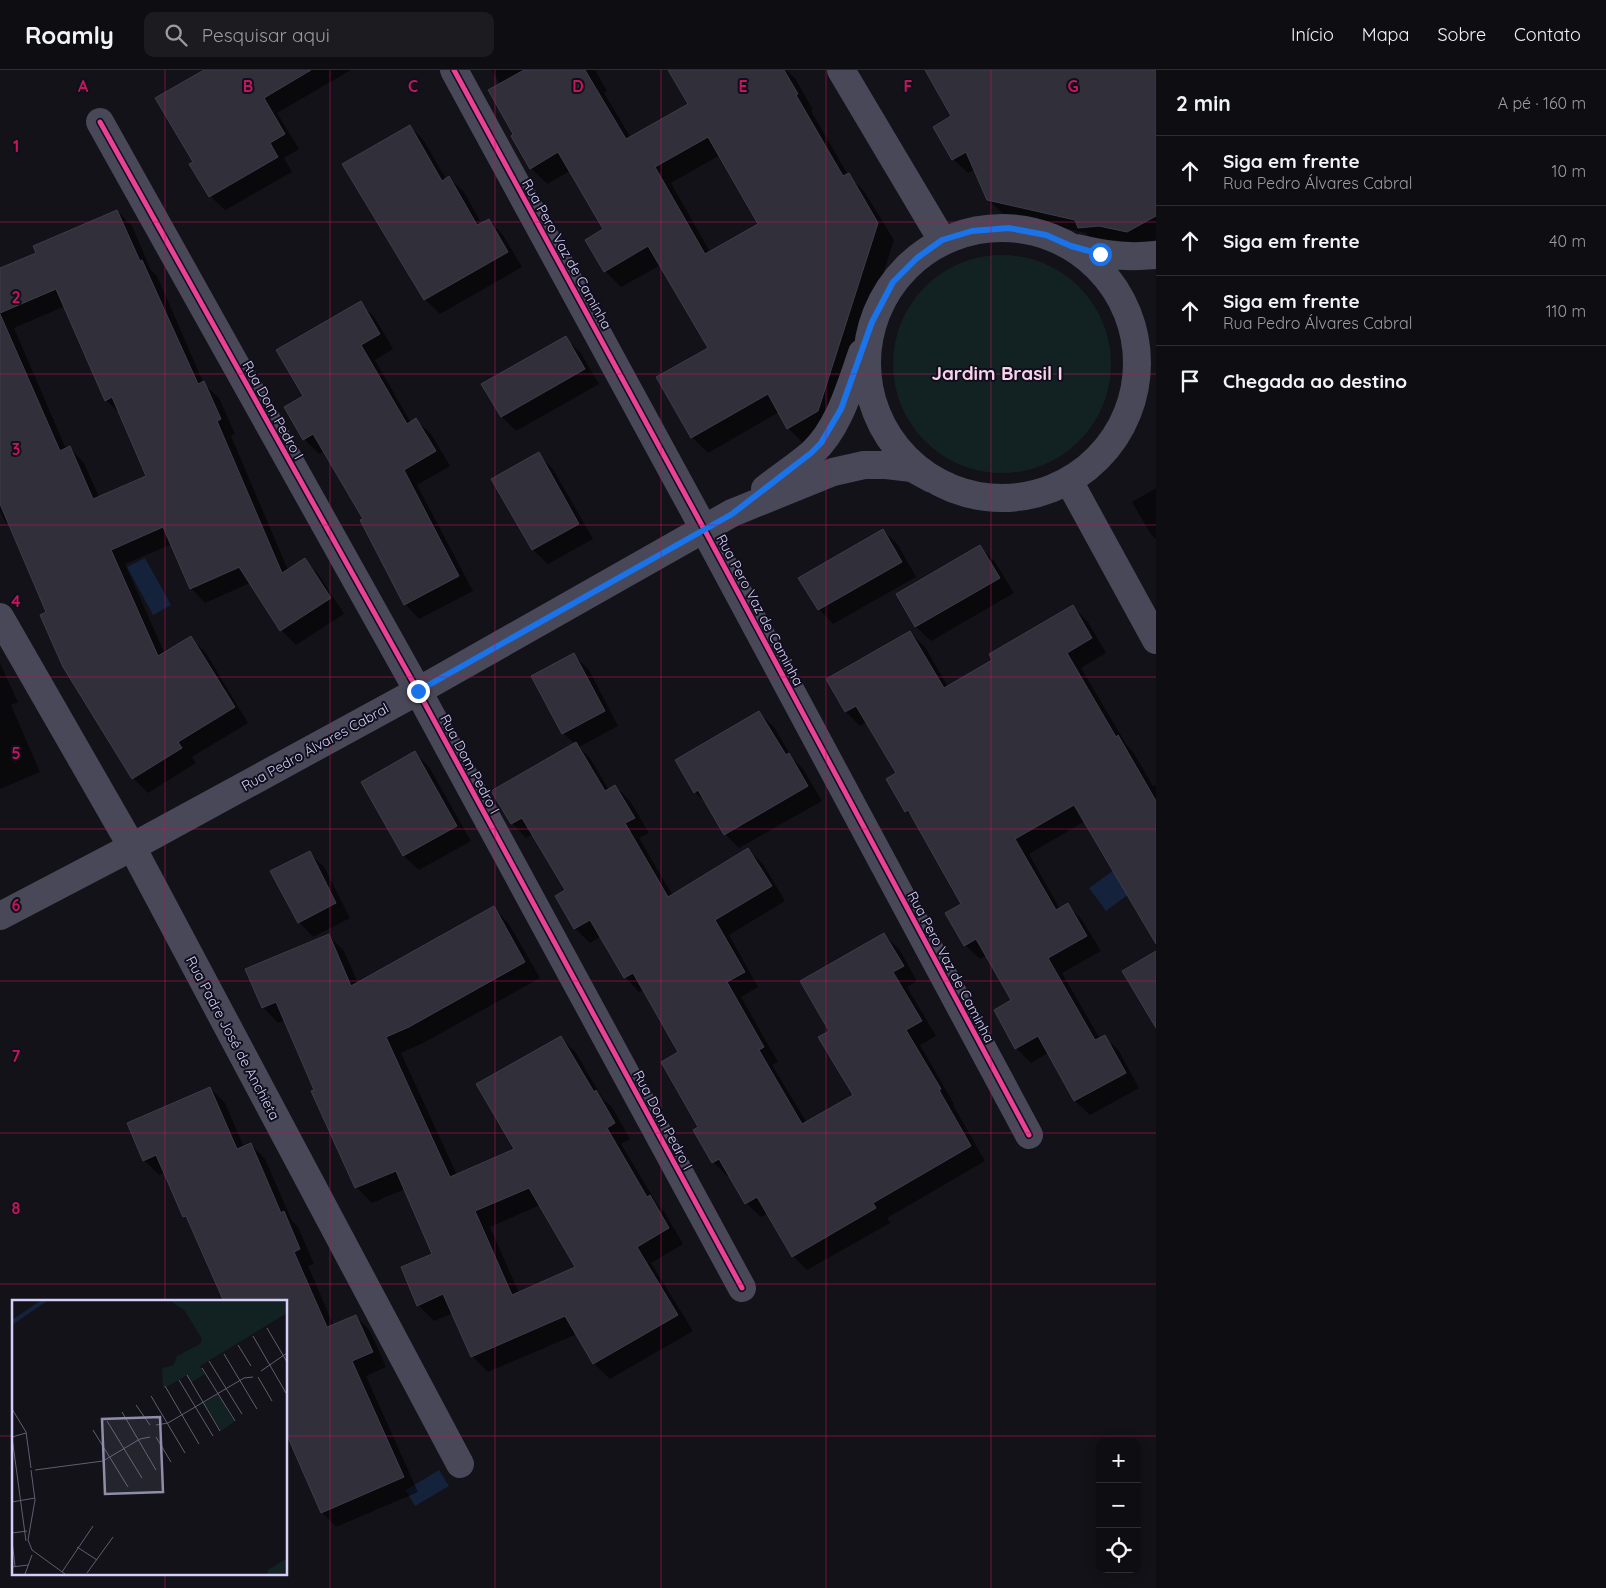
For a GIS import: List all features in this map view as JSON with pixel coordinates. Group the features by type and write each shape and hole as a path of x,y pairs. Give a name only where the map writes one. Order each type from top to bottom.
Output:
{"street":[{"name":"Rua Pero Vaz de Caminha","path":"454,70 704,529 1029,1135"},
{"path":"841,70 942,240"},
{"name":"Rua Dom Pedro I","path":"100,122 418,691 742,1288"},
{"path":"1156,255 1131,257 1100,254 1071,246 1046,235 1009,228 972,231 942,240 917,258 893,282 872,322 866,367 873,407 881,425 894,445 910,462 932,479 956,490 981,496 1007,499 1040,494 1069,481 1107,451 1121,430 1132,405 1156,339"},
{"path":"1071,246 1096,264 1115,287 1128,310 1136,336 1138,370 1132,405"},
{"name":"Rua Pedro Álvares Cabral","path":"732,514 804,459 821,443 841,409 872,322"},
{"name":"Rua Pedro Álvares Cabral","path":"0,916 132,848 418,691 732,514 833,472 864,465 912,468 932,479"},
{"path":"1069,481 1156,640"},
{"name":"Rua Padre José de Anchieta","path":"0,616 132,848 460,1464"}],"shaded area":[{"path":"991,255 1013,255 1034,259 1054,268 1071,279 1087,295 1098,312 1107,332 1111,364 1107,396 1103,406 1093,425 1071,449 1054,460 1034,469 1013,473 991,473 970,469 950,460 933,449 917,433 906,416 897,396 893,375 893,353 897,332 906,312 917,295 933,279 950,268 970,259"}],"water":[{"path":"145,558 171,605 153,615 127,567"},
{"path":"1128,860 1145,882 1106,911 1089,888"},
{"path":"439,1470 449,1486 415,1506 406,1490"}],"building":[{"path":"204,70 311,70 264,98 285,134 270,143 278,157 209,197 189,164 193,162 155,98"},
{"path":"524,70 585,70 626,139 688,104 668,70 784,70 798,94 796,95 843,176 849,173 878,223 818,411 787,429 768,394 691,438 656,377 708,348 648,246 604,272 585,240 603,229 558,152 530,169 488,90","holes":["708,137 758,224 705,254 655,167"]},
{"path":"925,70 1156,70 1156,216 1127,232 1099,226 1078,228 1075,220 987,200 966,152 952,160 933,127 951,116"},
{"path":"410,125 442,181 449,176 477,225 489,219 508,252 424,300 342,164"},
{"path":"117,210 140,261 142,260 198,384 204,381 221,419 217,421 282,573 305,558 331,598 280,631 239,567 190,589 163,527 111,550 158,656 191,636 235,707 178,742 182,748 132,779 63,667 40,615 46,612 0,504 0,314 60,451 70,446 93,499 146,476 112,397 105,401 56,289 0,313 0,268 36,253 33,246"},
{"path":"361,301 380,334 361,345 407,424 416,418 436,451 404,470 459,576 404,605 360,520 363,519 313,434 303,440 284,407 303,396 276,350"},
{"path":"566,336 585,369 501,417 481,384"},
{"path":"539,452 579,524 532,550 491,479"},
{"path":"883,529 902,562 818,610 798,578"},
{"path":"980,545 1000,578 915,627 896,594"},
{"path":"1073,605 1092,638 1067,653 1156,801 1156,944 1074,805 1015,839 1056,910 1068,903 1087,936 1048,958 1095,1040 1105,1035 1126,1073 1074,1101 1038,1036 1015,1049 994,1010 1011,1000 976,939 964,946 945,913 961,904 908,810 905,812 886,779 896,773 856,706 845,712 826,679 910,631 944,688 992,660 989,654"},
{"path":"574,653 605,711 562,734 531,676"},
{"path":"759,711 786,755 789,753 808,786 724,835 698,790 694,793 675,760"},
{"path":"576,742 605,791 615,785 635,818 625,823 668,897 748,848 772,886 715,920 745,972 727,982 764,1047 759,1050 802,1124 853,1095 818,1037 829,1031 800,981 884,933 904,966 893,972 922,1021 906,1030 941,1089 939,1090 971,1146 873,1203 876,1208 792,1257 757,1197 745,1204 719,1159 712,1163 693,1130 698,1127 661,1062 678,1052 633,973 624,978 590,920 574,929 555,896 565,890 522,818 511,824 491,791"},
{"path":"415,751 457,826 403,856 361,782"},
{"path":"310,851 336,903 298,923 270,871"},
{"path":"494,906 525,962 409,1027 386,1037 450,1177 514,1149 476,1084 561,1036 615,1123 607,1128 647,1197 650,1195 669,1228 637,1247 678,1315 593,1364 565,1316 471,1357 443,1294 417,1306 401,1267 432,1254 396,1171 355,1188 311,1091 314,1090 276,1002 262,1008 245,969 329,934 351,986","holes":["529,1188 575,1267 512,1295 475,1211"]},
{"path":"1156,951 1156,1028 1122,971"},
{"path":"210,1087 237,1149 251,1143 281,1213 284,1211 300,1249 294,1252 327,1327 356,1315 373,1352 352,1361 404,1477 321,1513 288,1438 288,1300 223,1300 186,1216 183,1217 156,1155 143,1161 127,1123"}],"cycle path":[{"path":"454,70 704,529 1029,1135"},
{"path":"100,122 418,691 742,1288"}],"district":[{"name":"Jardim Brasil I","path":"997,373"}],"route":[{"path":"418,691 732,514 811,453 821,443 841,409 850,389 872,322 893,282 906,267 942,240 972,231 1009,228 1046,235 1071,246 1100,254"}]}
